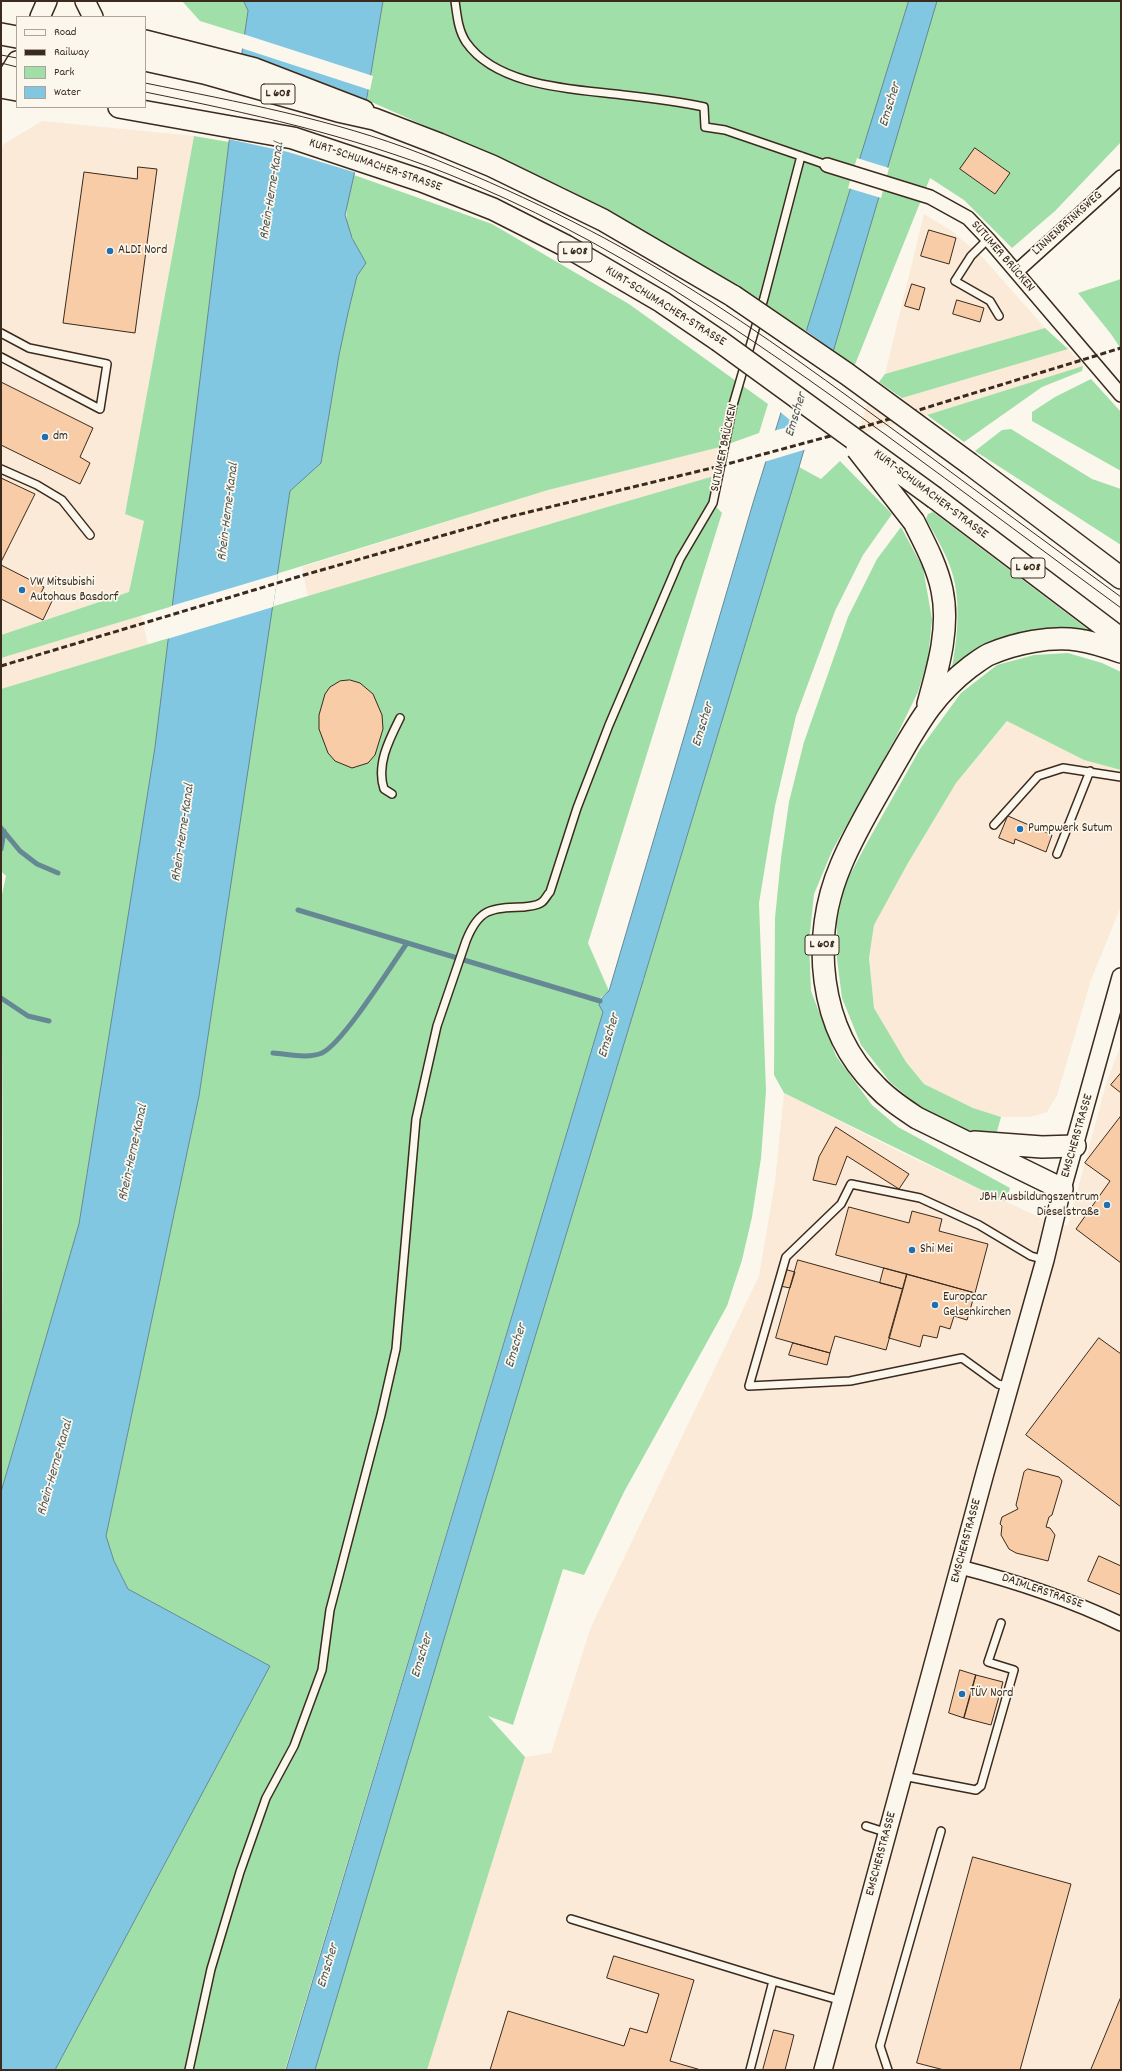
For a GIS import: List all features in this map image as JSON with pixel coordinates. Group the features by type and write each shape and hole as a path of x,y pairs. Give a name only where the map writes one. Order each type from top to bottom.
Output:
{"main road":[{"path":"40,16 47,1"},
{"path":"85,1 92,16"},
{"path":"1,34 16,37"},
{"path":"146,40 222,68"},
{"name":"L 608","path":"146,60 222,68 338,111 374,119 486,163 603,220 733,296 847,374 970,464 1121,578"},
{"path":"16,63 1,87 16,90"},
{"name":"KURT-SCHUMACHER-STRASSE","path":"125,108 216,123 293,138 366,161 493,209 566,246 662,302 718,340 935,498 1121,639"},
{"name":"L 608","path":"844,431 914,522 933,559 942,590 945,614 936,674 926,711"},
{"name":"L 608","path":"1062,1189 917,1118 895,1103 875,1085 846,1046 838,1028 828,997 823,970 822,942 824,918 841,865 855,834 926,711 951,681 988,654 1024,641 1077,640 1121,652"},
{"name":"L 608","path":"963,1141 1042,1147 1075,1146"}],"street":[{"name":"SUTUMER BRÜCKEN","path":"827,166 930,197 949,206 968,218 988,239 1121,395"},
{"name":"LINNENBRINKSWEG","path":"1016,272 1121,177"},
{"name":"EMSCHERSTRASSE","path":"823,2070 1121,977"},
{"name":"EMSCHERSTRASSE","path":"1112,1012 1121,992"},
{"name":"DAIMLERSTRASSE","path":"960,1567 1013,1581 1066,1600 1121,1624"}],"lane":[{"name":"SUTUMER BRÜCKEN","path":"455,1 457,20 466,42 482,57 501,70 544,86 671,100 704,107 705,127 725,130 827,166"},
{"name":"SUTUMER BRÜCKEN","path":"189,2070 211,1969 240,1872 266,1798 294,1746 322,1670 330,1610 381,1415 396,1349 416,1119 437,1026 471,928 479,918 496,908 528,906 542,903 550,892 577,808 609,725 680,559 712,503 733,405 764,298 801,156"},
{"path":"988,239 971,256 955,281 990,300 999,316"},
{"path":"1,333 29,348 107,364 100,409 1,356"},
{"path":"1,469 37,485 62,500 90,535"},
{"path":"392,794 384,789 381,768 390,738 400,718"},
{"path":"994,825 1038,776 1063,768 1121,776"},
{"path":"1057,854 1090,771"},
{"path":"1009,1387 998,1384 962,1358 850,1382 749,1386 786,1257 841,1204 851,1184 920,1198 979,1225 1031,1256 1045,1260"},
{"path":"903,1776 976,1790 981,1786 1014,1670 988,1662 1000,1623"},
{"path":"866,1826 888,1833"},
{"path":"888,2070 880,2046 941,1831"},
{"path":"571,1919 842,2001"},
{"path":"750,2070 772,1981"}],"shaded area":[{"path":"42,121 194,136 125,514 144,520 129,592 1,635 1,150 4,144"},
{"path":"924,214 952,231 984,259 1045,328 885,374"},
{"path":"1068,349 1083,366 927,415 858,434 867,404 902,398"},
{"path":"720,447 714,476 308,597 302,567 548,490"},
{"path":"141,615 148,645 1,689 1,658"},
{"path":"1008,721 1084,760 1121,770 1121,906 1091,980 1057,1095 1047,1112 1030,1117 1001,1117 973,1108 924,1084 906,1062 874,1008 869,958 874,925 908,863 956,783"},
{"path":"1121,1045 1121,2070 427,2070 525,1757 551,1753 591,1627 759,1276 775,1182 784,1093 902,1153 1043,1219 1068,1226 1106,1084"}],"green space":[{"path":"182,1 244,1 248,11 245,35 200,21"},
{"path":"383,1 1121,1 1121,142 1055,211 1012,248 964,200 930,178 854,367 765,305 668,245 565,188 367,100"},
{"path":"194,136 229,142 173,606 1,658 1,635 129,592 144,521 125,514"},
{"path":"354,175 492,224 629,304 768,404 759,433 720,447 548,490 276,574 290,491 321,462 339,355 348,313 357,276 366,263 349,229 347,220 346,212"},
{"path":"1121,279 1121,349 1111,334 1078,293"},
{"path":"1045,328 1068,349 902,398 879,382 885,374"},
{"path":"1083,366 1082,371 1042,387 964,442 927,415"},
{"path":"1091,379 1121,412 1121,471 1032,421 1032,412 1055,397"},
{"path":"1011,429 1092,479 1121,489 1121,545 975,451 1002,430"},
{"path":"840,461 892,514 863,555 835,611 796,716 775,806 759,903 766,1091 761,1158 752,1217 742,1260 727,1306 624,1492 584,1575 563,1569 513,1725 488,1716 525,1757 427,2070 315,2070 488,1492 799,467 821,479"},
{"path":"714,476 709,499 722,513 588,943 609,991 601,997 599,1005 603,1012 285,2070 55,2070 270,1666 128,1589 114,1561 106,1536 199,1096 271,607"},
{"path":"933,512 1090,631 1089,633 1069,630 1051,630 1017,634 985,646 952,667 957,626 957,594 953,575 947,559 926,519 928,514"},
{"path":"901,527 923,568 932,619 928,659 918,692 896,737 832,851 814,894 809,942 811,991 836,1056 872,1105 898,1127 1010,1188 1006,1202 784,1093 774,1075 775,918 781,858 789,802 804,742 848,617 877,559"},
{"path":"169,638 155,747 79,1224 1,1492 3,1180 1,899 6,876 1,871 1,689"},
{"path":"1068,653 1102,663 1121,672 1121,770 1084,760 1007,721 956,783 908,863 874,925 869,958 874,1008 906,1062 924,1084 973,1108 1001,1117 996,1135 963,1129 921,1108 890,1082 861,1045 842,998 837,959 837,922 845,884 920,749 961,693 997,665 1034,655"}],"water":[{"name":"Rhein-Herne-Kanal","path":"244,1 383,1 354,175 345,215 352,238 366,263 357,276 348,313 339,355 321,463 290,491 199,1096 106,1536 114,1561 128,1589 270,1666 55,2070 1,2070 1,1492 79,1224 155,747 229,142 248,11"},
{"name":"Emscher","path":"909,1 937,1 799,467 488,1492 315,2070 286,2070 603,1012 599,1005 602,997 609,991 753,503"}],"pier":[{"path":"243,34 373,76 370,90 241,48"},
{"path":"240,55 368,103 357,173 288,152 228,139"},
{"path":"857,158 889,168 881,198 848,188"},
{"path":"805,330 835,352 807,449 764,462 773,431 796,425 779,411"},
{"path":"278,574 273,607 167,639 171,606"}],"building":[{"path":"975,148 1010,173 995,194 960,169"},
{"name":"ALDI Nord","path":"138,167 157,169 135,333 63,323 84,172 137,179"},
{"path":"929,230 956,238 949,264 921,256"},
{"path":"912,284 925,288 919,310 905,306"},
{"path":"957,300 984,308 980,322 953,314"},
{"name":"dm","path":"1,382 93,428 80,457 90,463 80,484 1,445"},
{"name":"VW Mitsubishi Autohaus Basdorf","path":"1,478 35,494 1,562"},
{"name":"VW Mitsubishi Autohaus Basdorf","path":"1,565 44,587 41,593 53,599 43,620 1,599"},
{"path":"350,680 360,683 373,694 382,715 383,729 375,755 368,763 352,768 335,761 328,753 319,729 319,715 325,694 330,687 340,681"},
{"name":"Pumpwerk Sutum","path":"1008,816 1052,835 1046,852 1015,839 1014,844 999,838"},
{"path":"1121,1073 1121,1093 1111,1085"},
{"name":"JBH Ausbildungszentrum Dieselstraße","path":"1121,1116 1121,1263 1076,1229 1110,1181 1085,1163"},
{"path":"836,1127 909,1174 899,1189 847,1156 836,1185 813,1180 819,1157"},
{"name":"Shi Mei","path":"849,1207 909,1223 912,1211 942,1219 939,1231 988,1244 975,1293 836,1255"},
{"path":"798,1260 903,1289 886,1350 835,1336 830,1353 776,1338"},
{"path":"884,1268 907,1274 903,1289 880,1283"},
{"path":"784,1269 795,1272 790,1288 780,1286"},
{"name":"Europcar Gelsenkirchen","path":"907,1274 975,1293 967,1320 954,1316 950,1329 940,1326 937,1338 923,1335 920,1347 889,1338"},
{"path":"1099,1338 1121,1354 1121,1507 1026,1435"},
{"path":"793,1343 830,1353 827,1365 789,1355"},
{"path":"1028,1469 1059,1477 1062,1481 1052,1515 1049,1517 1046,1527 1050,1528 1055,1535 1048,1561 1016,1553 1009,1549 1001,1535 1002,1526 1000,1524 1002,1517 1018,1509 1016,1505 1024,1472"},
{"path":"1099,1556 1121,1566 1121,1595 1088,1581"},
{"name":"TÜV Nord","path":"960,1670 976,1675 964,1718 949,1713"},
{"path":"976,1675 1003,1682 991,1725 964,1718"},
{"path":"973,1857 1071,1884 1020,2070 944,2070 917,2063"},
{"path":"614,1956 694,1980 670,2061 701,2070 490,2070 508,2011 624,2046 630,2028 647,2033 659,1994 607,1978"},
{"path":"1121,1997 1121,2070 1091,2070"},
{"path":"774,2030 794,2035 785,2070 763,2070"}],"waterway":[{"path":"1,828 20,851 37,864 58,873"},
{"path":"1,849 4,831"},
{"path":"298,910 600,1001"},
{"path":"273,1053 311,1056 322,1053 331,1046 354,1020 407,943"},
{"path":"1,998 28,1016 49,1021"}],"tram line":[{"path":"1,55 16,58"},
{"path":"1,63 16,67"},
{"path":"146,83 285,112 354,131 422,154 489,182 556,213 652,265 712,302 798,360 1121,597"},
{"path":"146,92 298,126 374,148 448,174 507,199 564,227 675,291 782,361 886,435 1121,608"}],"railway":[{"path":"1,666 304,575 504,518 716,467 860,428 1121,348"}],"place":[{"name":"ALDI Nord","path":"110,251"},
{"name":"dm","path":"45,437"},
{"name":"VW Mitsubishi Autohaus Basdorf","path":"22,590"},
{"name":"Pumpwerk Sutum","path":"1020,829"},
{"name":"JBH Ausbildungszentrum Dieselstraße","path":"1107,1205"},
{"name":"Shi Mei","path":"912,1250"},
{"name":"Europcar Gelsenkirchen","path":"935,1305"},
{"name":"TÜV Nord","path":"962,1694"}]}
